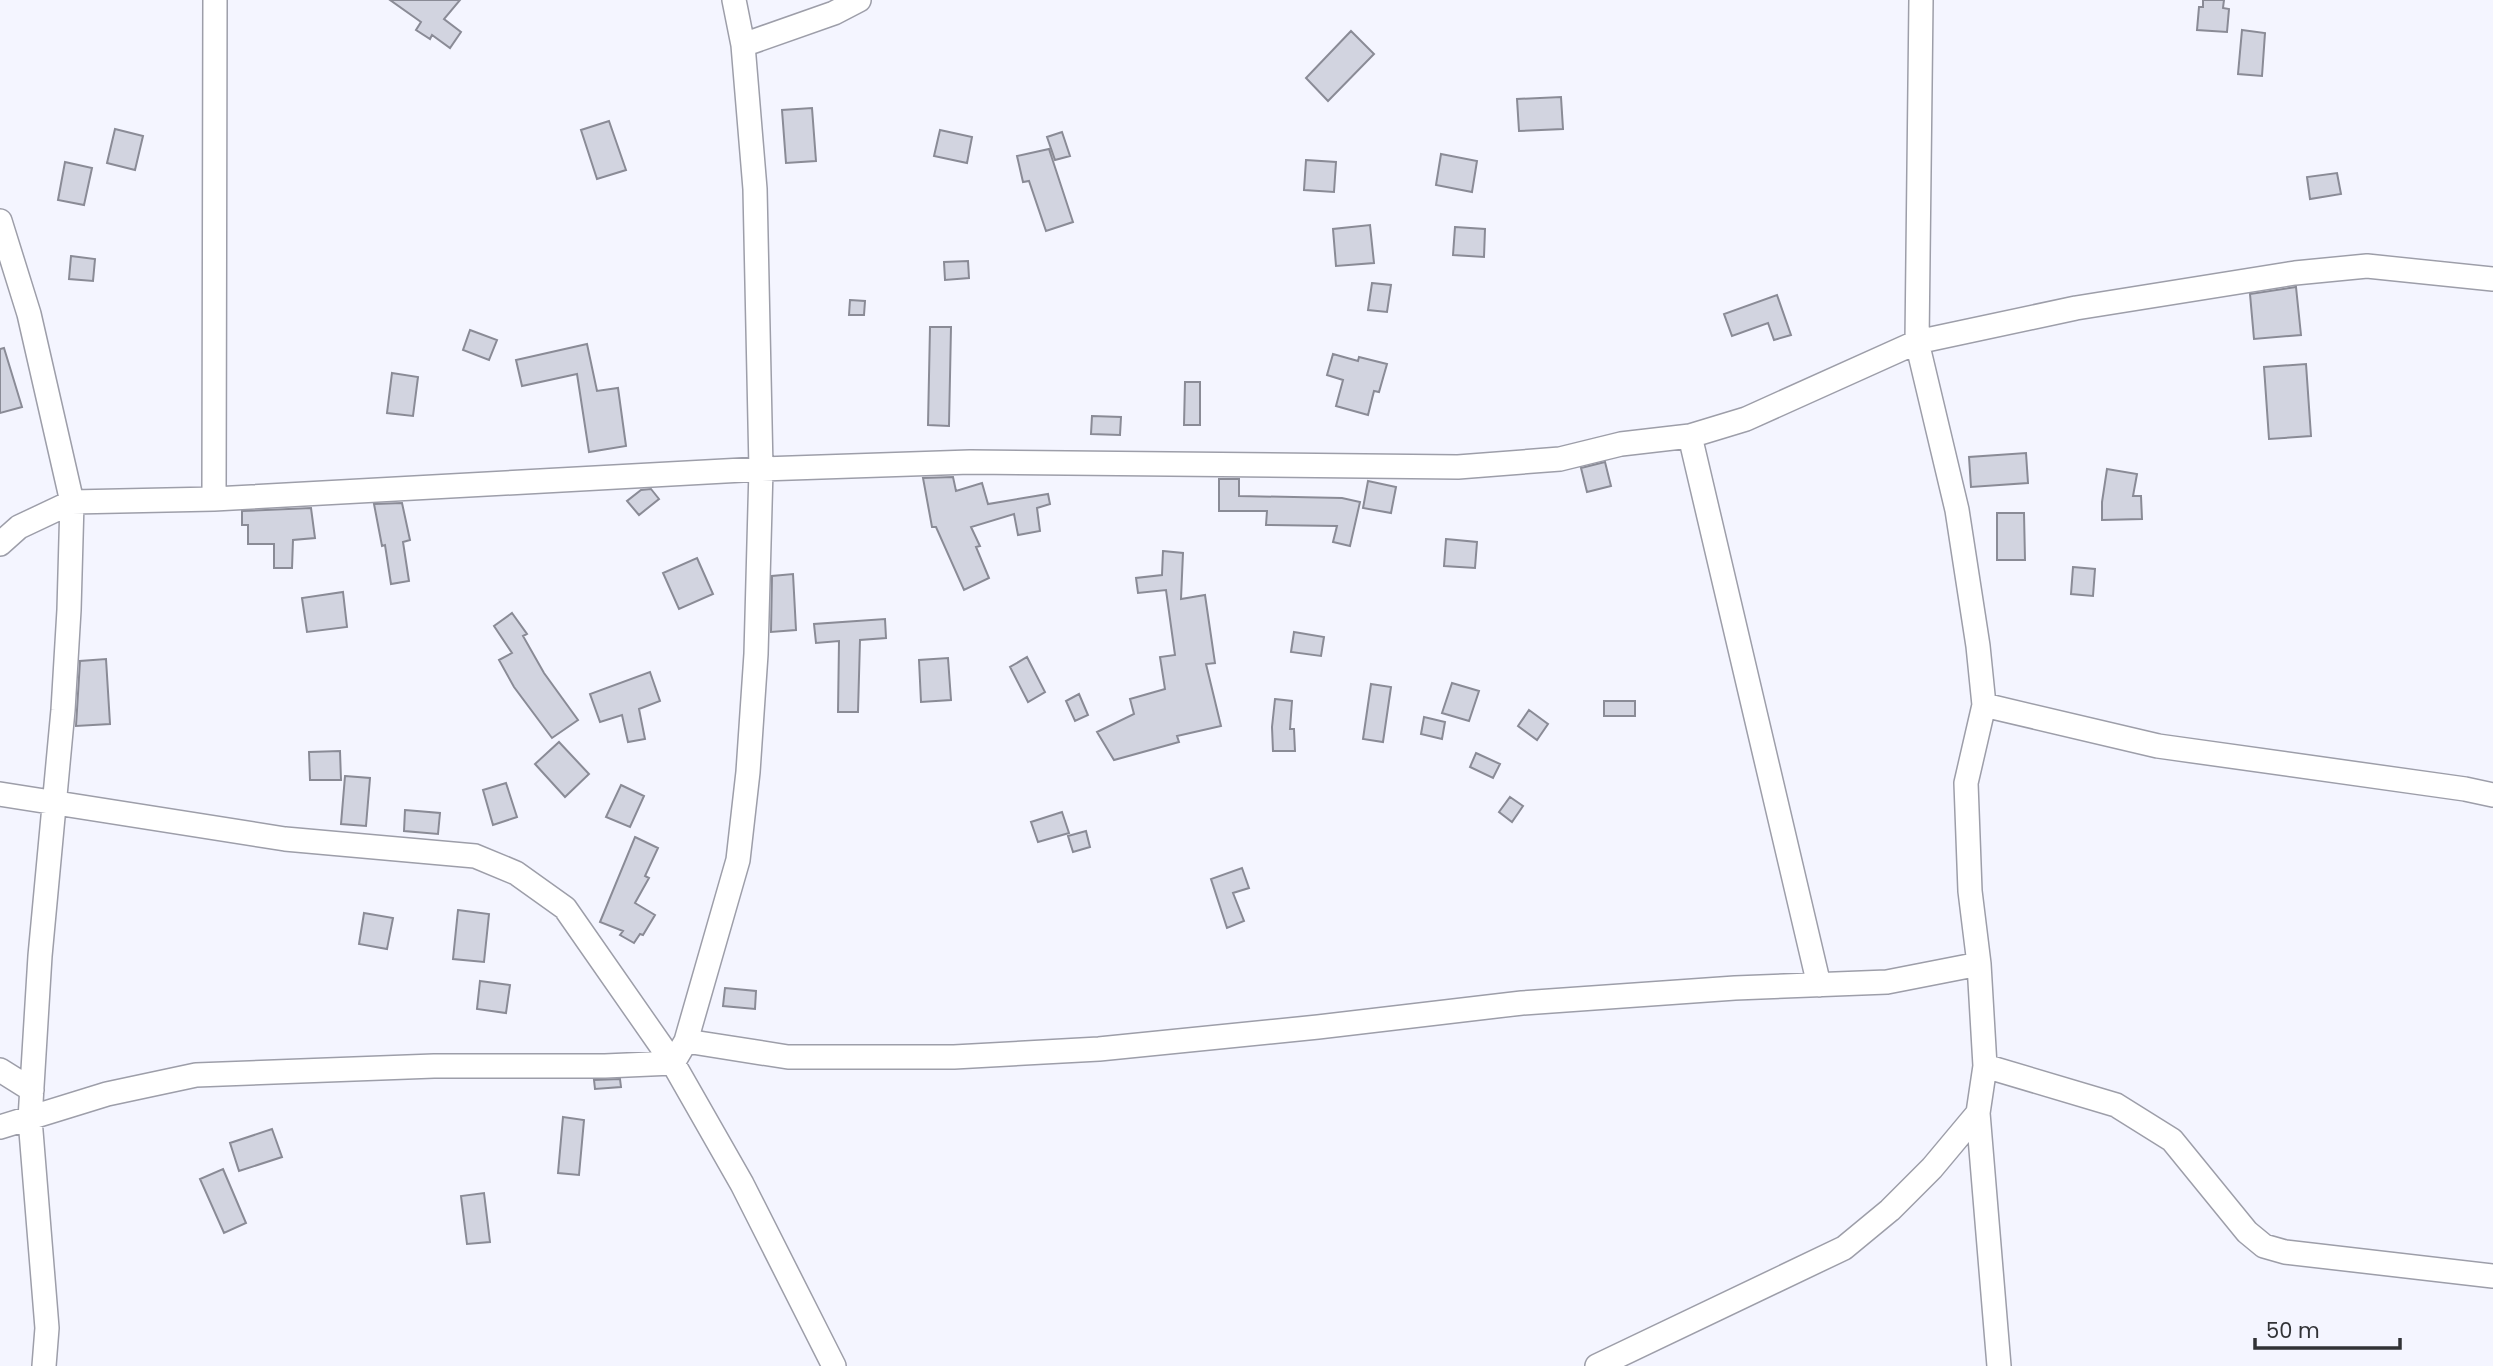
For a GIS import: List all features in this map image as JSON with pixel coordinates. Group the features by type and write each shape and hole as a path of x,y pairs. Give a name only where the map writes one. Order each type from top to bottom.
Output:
{"street":[{"path":"215,0 215,499"},
{"path":"673,1063 686,1041 738,860 748,772 756,654 761,469 755,189 743,45 734,0"},
{"path":"743,45 834,13 859,0"},
{"path":"1921,0 1917,342 1957,510 1978,646 1984,705 1966,783 1970,891 1979,964 1985,1066 1978,1113 1999,1366"},
{"path":"0,221 29,314 72,502 69,622 30,1119 47,1328 44,1366"},
{"path":"0,544 19,527 72,502 215,499 761,469 970,462 1458,467 1560,458 1621,444 1690,436 1746,419 1917,342 2076,308 2295,272 2367,266 2493,279"},
{"path":"1690,436 1819,985"},
{"path":"1984,705 2158,746 2493,795"},
{"path":"0,794 285,839 475,856 516,873 565,908 673,1063 742,1184 834,1366"},
{"path":"686,1041 788,1057 954,1056 1086,1050 1522,1003 1887,982 1979,964"},
{"path":"0,1127 107,1094 195,1075 434,1066 605,1066 673,1063"},
{"path":"1985,1066 2116,1105 2172,1140 2247,1232 2264,1246 2285,1252 2493,1276"},
{"path":"0,1070 32,1090"},
{"path":"1597,1366 1844,1248 1890,1210 1932,1168 1978,1113"}],"building":[{"path":"390,0 460,0 444,19 461,32 450,48 432,35 430,39 416,30 421,22"},
{"path":"2203,0 2224,0 2223,8 2229,9 2227,32 2197,30 2199,7 2203,7"},
{"path":"2242,30 2265,33 2262,76 2238,74"},
{"path":"1351,31 1374,54 1328,101 1306,78"},
{"path":"1561,97 1563,129 1519,131 1517,99"},
{"path":"812,108 816,161 786,163 782,110"},
{"path":"609,121 626,170 597,179 581,130"},
{"path":"115,129 143,136 135,170 107,163"},
{"path":"940,130 972,137 967,163 934,156"},
{"path":"1062,132 1070,156 1055,160 1047,137"},
{"path":"1049,149 1073,222 1046,231 1029,181 1023,182 1017,156"},
{"path":"1441,154 1477,161 1472,192 1436,185"},
{"path":"1306,160 1336,162 1334,192 1304,190"},
{"path":"65,162 92,168 84,205 58,200"},
{"path":"2337,173 2341,194 2310,199 2307,177"},
{"path":"1370,225 1374,263 1336,266 1333,229"},
{"path":"1455,227 1485,229 1484,257 1453,255"},
{"path":"71,256 95,259 93,281 69,279"},
{"path":"968,261 969,278 945,280 944,262"},
{"path":"1372,283 1391,285 1387,312 1368,310"},
{"path":"2296,287 2301,335 2254,339 2250,294"},
{"path":"1777,295 1791,335 1774,340 1768,323 1732,336 1724,314"},
{"path":"850,300 865,301 864,315 849,315"},
{"path":"930,327 951,327 949,426 928,425"},
{"path":"470,330 497,340 489,360 463,350"},
{"path":"587,344 597,391 618,388 626,446 589,452 577,374 522,386 516,360"},
{"path":"4,348 22,407 0,413 0,349"},
{"path":"1333,354 1358,361 1359,357 1387,364 1379,392 1374,391 1368,415 1336,406 1343,380 1327,375"},
{"path":"2306,364 2311,436 2269,439 2264,367"},
{"path":"392,373 418,377 413,416 387,413"},
{"path":"1185,382 1200,382 1200,425 1184,425"},
{"path":"1092,416 1121,417 1120,435 1091,434"},
{"path":"2026,453 2028,483 1971,487 1969,457"},
{"path":"1605,462 1611,486 1587,492 1581,468"},
{"path":"2107,469 2137,474 2133,496 2141,496 2142,519 2102,520"},
{"path":"953,477 956,491 982,483 988,504 1048,494 1050,504 1037,508 1040,531 1018,535 1014,514 971,527 980,546 976,547 989,578 964,590 936,527 932,527 923,478"},
{"path":"1219,479 1239,479 1239,496 1342,498 1360,502 1350,546 1333,542 1337,526 1266,525 1267,511 1219,511"},
{"path":"1368,481 1396,487 1391,513 1363,508"},
{"path":"651,489 659,499 639,515 627,501 641,490"},
{"path":"402,503 410,540 403,542 409,581 391,584 385,545 382,546 374,504"},
{"path":"311,508 315,538 293,540 292,568 274,568 274,544 248,544 248,525 242,525 242,511"},
{"path":"1997,513 2024,513 2025,560 1997,560"},
{"path":"1446,539 1477,542 1475,568 1444,566"},
{"path":"1163,551 1183,553 1181,599 1205,595 1215,663 1206,664 1221,726 1177,736 1179,742 1114,760 1097,732 1134,714 1130,699 1165,689 1160,657 1175,655 1166,590 1138,593 1136,578 1162,575"},
{"path":"697,558 713,594 679,609 663,573"},
{"path":"2073,567 2095,569 2093,596 2071,594"},
{"path":"793,574 796,630 771,632 772,576"},
{"path":"343,592 347,627 307,632 302,598"},
{"path":"512,613 527,634 523,636 544,673 578,720 552,738 514,687 499,660 512,653 494,626"},
{"path":"885,619 886,638 860,640 858,712 838,712 839,641 816,643 814,624"},
{"path":"1294,632 1324,637 1321,656 1291,652"},
{"path":"1027,657 1045,692 1028,702 1010,667"},
{"path":"948,658 951,700 921,702 919,660"},
{"path":"106,659 110,724 76,726 80,661"},
{"path":"650,672 660,701 639,709 645,739 628,742 622,715 600,722 590,694"},
{"path":"1452,683 1479,691 1469,721 1442,713"},
{"path":"1371,684 1391,687 1383,742 1363,739"},
{"path":"1079,694 1088,715 1075,721 1066,701"},
{"path":"1275,699 1292,701 1290,729 1294,729 1295,751 1273,751"},
{"path":"1604,701 1635,701 1635,716 1604,716"},
{"path":"1529,710 1548,724 1537,740 1518,726"},
{"path":"1424,717 1445,722 1442,739 1421,734"},
{"path":"559,742 589,774 565,797 535,764"},
{"path":"340,751 341,780 310,780 309,752"},
{"path":"1476,753 1500,764 1493,778 1470,767"},
{"path":"345,776 370,778 366,826 341,824"},
{"path":"506,783 517,817 493,825 483,790"},
{"path":"621,785 644,796 630,827 606,817"},
{"path":"1510,797 1523,806 1512,822 1499,812"},
{"path":"405,810 440,813 438,834 404,831"},
{"path":"1062,812 1069,833 1038,842 1031,822"},
{"path":"1086,831 1090,847 1073,852 1068,836"},
{"path":"635,837 658,848 645,876 649,878 635,903 655,915 643,935 640,934 634,943 620,935 623,931 600,922"},
{"path":"1242,868 1249,888 1233,893 1244,921 1227,928 1211,879"},
{"path":"458,910 489,914 484,962 453,959"},
{"path":"364,913 393,918 387,949 359,944"},
{"path":"480,981 510,985 506,1013 477,1009"},
{"path":"725,988 756,991 755,1009 723,1006"},
{"path":"620,1079 621,1087 595,1089 594,1080"},
{"path":"563,1117 584,1120 579,1175 558,1173"},
{"path":"272,1129 282,1157 239,1171 230,1143"},
{"path":"223,1169 246,1223 224,1233 200,1179"},
{"path":"484,1193 490,1242 467,1244 461,1196"}]}
